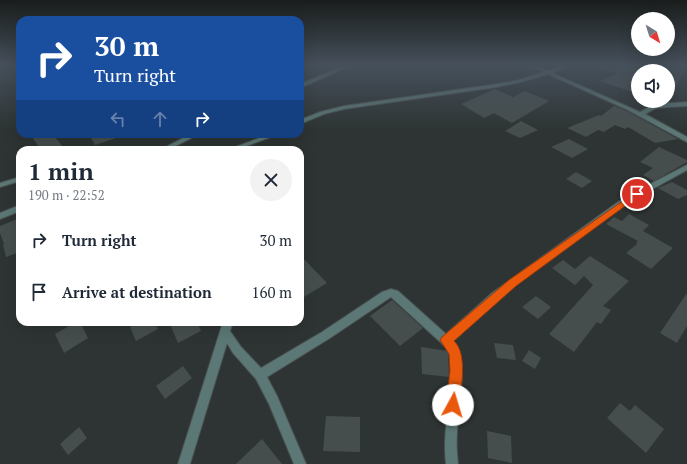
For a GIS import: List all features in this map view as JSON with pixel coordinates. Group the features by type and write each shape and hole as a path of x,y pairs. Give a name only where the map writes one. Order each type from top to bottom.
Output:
{"street":[{"path":"304,120 314,115 332,110 430,94 487,87"},
{"path":"580,87 641,114 687,140"},
{"path":"641,114 654,106 687,104"},
{"path":"171,146 188,138"},
{"path":"242,146 264,138"},
{"path":"446,340 495,296 551,254 628,199 687,167"},
{"path":"0,185 16,180"},
{"path":"0,216 16,210"},
{"path":"260,375 326,335 385,295 395,294 454,348 455,386 450,436 452,464"},
{"path":"227,327 237,350 260,375 273,400 300,464"},
{"path":"184,464 227,327"}],"building":[{"path":"616,87 631,87 631,91"},
{"path":"495,89 513,97 525,91 549,101 512,123 494,113 484,118 461,104"},
{"path":"614,106 627,111 678,139 655,143 628,127 625,129 615,125 604,132 598,130 586,137 567,128 599,115 601,116"},
{"path":"521,121 538,130 520,138 505,131"},
{"path":"33,138 56,138 62,146 38,146"},
{"path":"91,138 116,138 95,145"},
{"path":"569,139 588,149 572,158 551,147"},
{"path":"659,147 687,160 687,162 654,181 643,175 653,168 640,162"},
{"path":"576,172 592,181 582,188 566,179"},
{"path":"672,182 687,190 687,195 678,199 658,188"},
{"path":"629,214 649,225 643,231 673,248 651,269 626,253 637,244 636,243 638,241 606,224 614,217 622,221"},
{"path":"16,220 16,253 6,257 4,244 0,233 0,226"},
{"path":"590,256 629,281 603,306 611,310 601,324 597,322 574,352 549,334 593,285 584,276 575,285 552,268 563,260 575,269"},
{"path":"304,259 327,283 304,297"},
{"path":"687,293 687,326 677,343 660,333"},
{"path":"536,296 551,307 538,319 522,307"},
{"path":"392,300 423,328 400,346 370,316"},
{"path":"69,326 82,326 88,338 64,353 55,334"},
{"path":"156,326 158,329 136,341 130,327"},
{"path":"171,326 199,326 201,331 178,343"},
{"path":"494,343 513,345 516,360 497,358"},
{"path":"421,347 448,351 449,377 422,374"},
{"path":"529,350 541,358 535,369 522,361"},
{"path":"183,366 192,378 165,399 156,386"},
{"path":"620,403 630,411 635,405 664,429 646,453 607,418"},
{"path":"326,416 360,417 360,452 323,451"},
{"path":"79,427 87,438 68,455 60,444"},
{"path":"487,431 511,436 512,463 488,458"},
{"path":"262,439 282,464 236,464"}],"route":[{"path":"453,405 456,371 455,354 454,348 446,340 495,296 512,283 637,194"}]}
